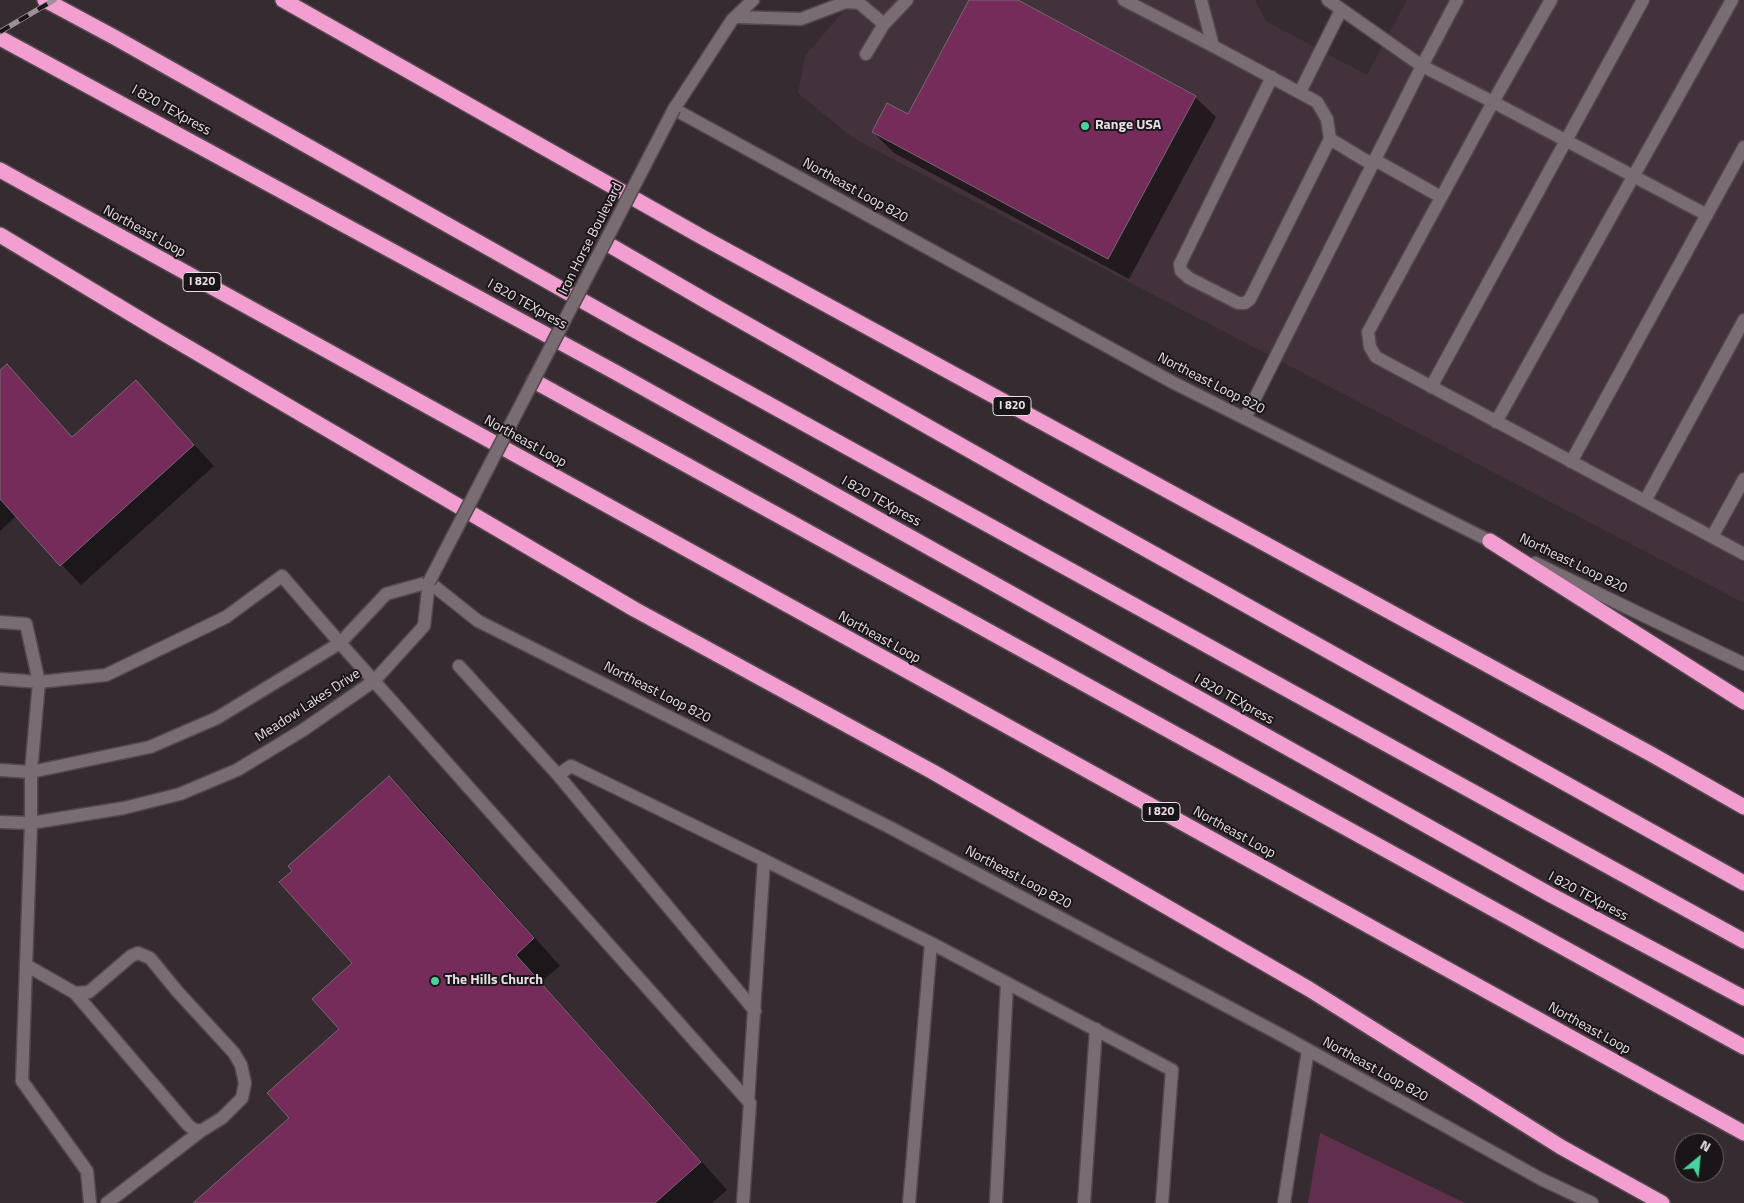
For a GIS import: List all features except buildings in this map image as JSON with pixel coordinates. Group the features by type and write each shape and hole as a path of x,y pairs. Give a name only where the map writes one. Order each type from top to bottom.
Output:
{"highway":[{"path":"45,0 654,341 1744,941"},
{"name":"I 820","path":"283,0 702,236 1651,754 1744,807"},
{"name":"I 820 TEXpress","path":"0,38 615,372 1549,894 1744,998"},
{"name":"Northeast Loop","path":"0,170 1744,1132"},
{"path":"0,235 634,609 933,772 1309,989 1561,1147 1662,1203"},
{"path":"606,243 713,306 1044,493 1744,883"},
{"path":"534,382 1744,1047"},
{"path":"1490,541 1744,702"}],"main road":[{"name":"Iron Horse Boulevard","path":"430,582 674,109 732,20 753,0"},
{"path":"866,54 884,24 907,0"},
{"path":"1124,0 1213,46 1272,77 1300,92 1317,102 1327,119 1330,139 1250,299 1245,304 1238,303 1188,278 1181,271 1180,264 1272,77"},
{"path":"1202,0 1213,46"},
{"path":"1328,0 1422,66 1706,215"},
{"path":"1245,418 1457,0"},
{"path":"1551,0 1493,102 1368,332 1370,347 1376,357 1431,388 1744,554"},
{"path":"1431,388 1643,0"},
{"path":"1496,422 1732,0"},
{"path":"736,17 801,19 846,2 859,3 884,24"},
{"path":"1300,92 1341,10"},
{"name":"Northeast Loop 820","path":"674,109 1172,382 1490,541 1744,664"},
{"path":"1330,139 1441,197"},
{"path":"1571,462 1744,147"},
{"path":"1645,501 1744,320"},
{"path":"1712,537 1744,479"},
{"path":"0,679 39,682 106,675 226,617 282,576 750,1103 743,1203"},
{"path":"0,770 30,772 150,747 217,718 340,643 386,594 430,582"},
{"name":"Northeast Loop 820","path":"430,582 478,620 891,828 1308,1050 1541,1179 1592,1203"},
{"name":"Meadow Lakes Drive","path":"0,822 31,823 124,808 180,794 237,770 303,730 374,681 424,626 430,582"},
{"path":"0,622 26,624 39,682 30,772 31,823 22,1081 87,1171 90,1203"},
{"path":"459,666 558,774 756,1011"},
{"path":"558,774 571,766 931,943 1172,1070 1162,1203"},
{"path":"748,1101 756,1011 764,860"},
{"path":"909,1203 931,943"},
{"path":"75,994 88,992 130,956 138,953 150,958 234,1054 241,1065 245,1084 242,1098 222,1118 201,1131 107,1203"},
{"path":"26,965 75,994 188,1125 201,1131"},
{"path":"996,1203 1007,983"},
{"path":"1084,1203 1096,1029"},
{"path":"1284,1203 1308,1050"}],"shaded area":[{"path":"853,0 1255,0 1266,21 1367,75 1407,0 1744,0 1744,603 853,138 798,93 805,56"},
{"path":"1320,1133 1465,1203 1308,1203"}],"railway":[{"path":"0,32 54,0"}],"place":[{"name":"Range USA","path":"1085,126"},
{"name":"The Hills Church","path":"435,981"}]}
